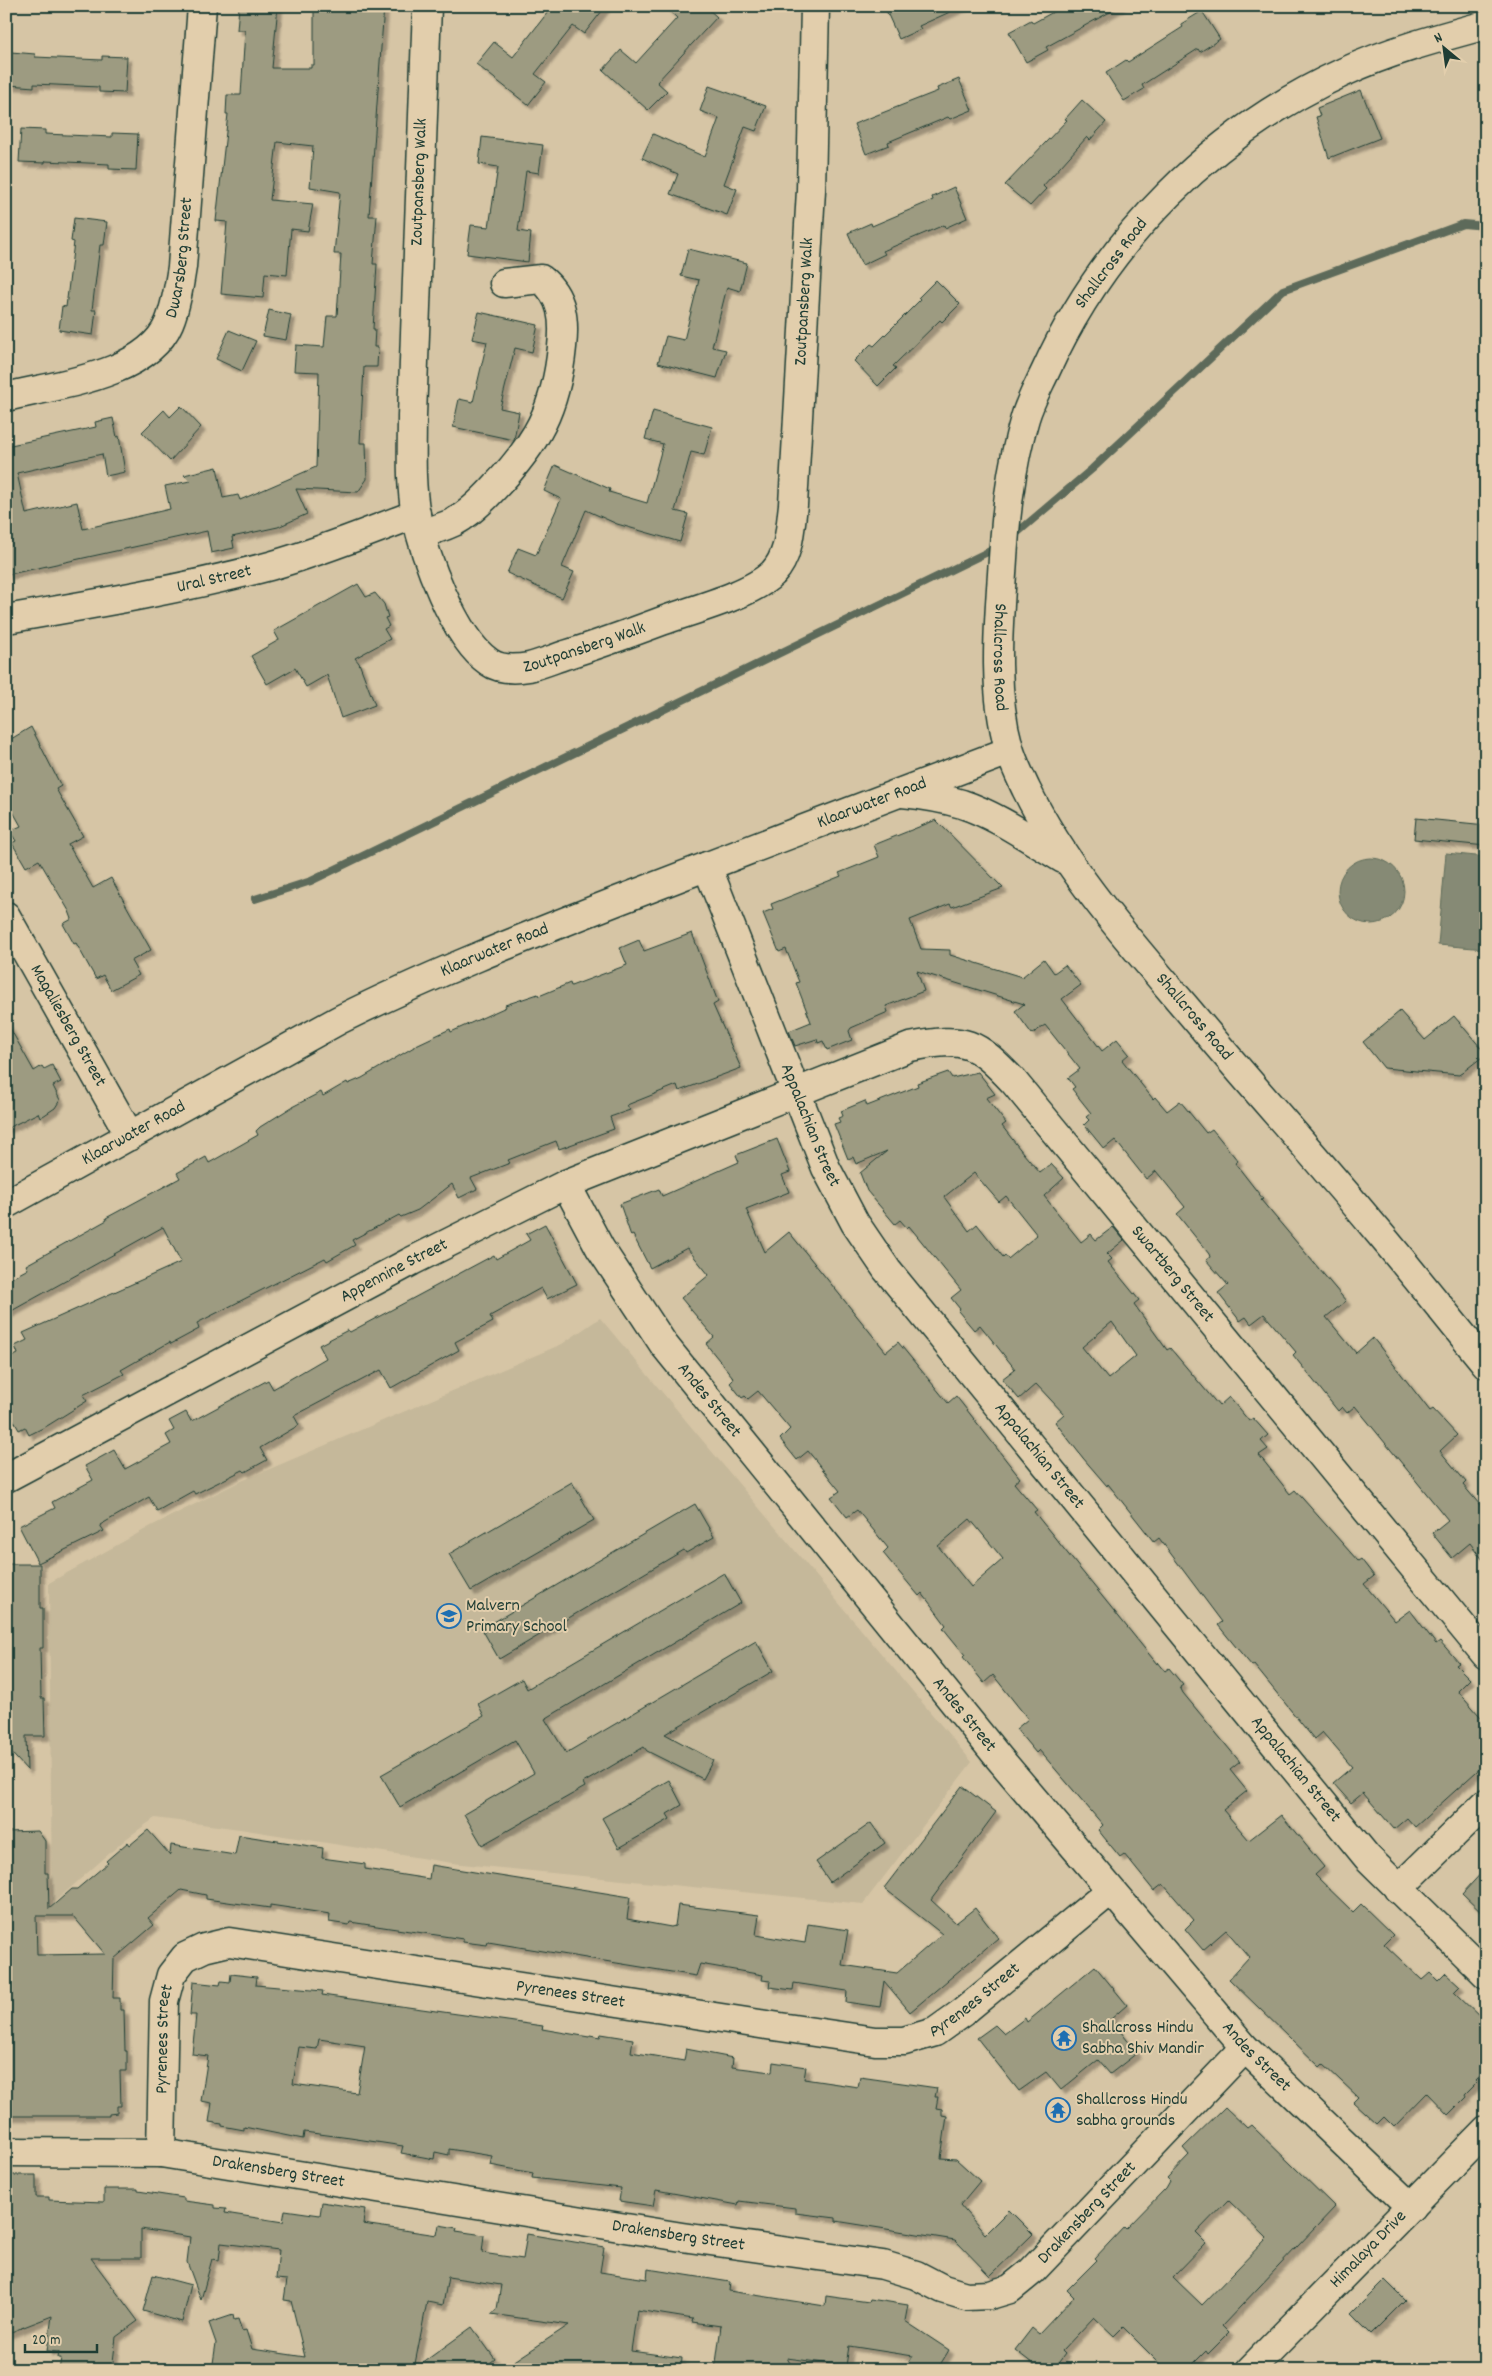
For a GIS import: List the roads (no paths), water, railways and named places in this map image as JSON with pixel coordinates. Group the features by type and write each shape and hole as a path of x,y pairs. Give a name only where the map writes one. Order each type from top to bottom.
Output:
{"street":[{"name":"Dwarsberg Street","path":"6,397 82,379 122,366 146,351 168,325 176,300 182,267 202,6"},
{"name":"Zoutpansberg Walk","path":"426,6 412,416 412,471 419,524 431,567 447,604 474,649 490,663 507,668 529,667 729,597 758,584 773,573 784,557 793,505 811,190 815,6"},
{"name":"Shallcross Road","path":"1486,25 1413,45 1354,68 1286,102 1230,141 1169,193 1119,248 1079,304 1062,335 1026,415 1012,474 1003,544 998,635 1000,700 1010,751 1051,836 1147,961 1373,1226 1486,1364"},
{"name":"Ural Street","path":"6,619 223,578 333,546 419,524 454,522 491,491 536,438 554,398 563,335 560,303 550,286 540,279 504,283"},
{"name":"Klaarwater Road","path":"6,1204 338,1020 393,993 469,960 707,866 1010,751"},
{"path":"900,793 933,796 964,805 994,818 1071,864"},
{"name":"Appalachian Street","path":"707,866 826,1168 855,1223 887,1270 1360,1850 1486,1974"},
{"name":"Magaliesberg Street","path":"7,920 130,1136"},
{"name":"Swartberg Street","path":"795,1092 919,1045 937,1041 965,1043 988,1054 1085,1167 1486,1655"},
{"name":"Appennine Street","path":"6,1478 412,1260 566,1184 795,1092"},
{"name":"Andes Street","path":"566,1184 600,1248 664,1345 1110,1891 1245,2048 1411,2207"},
{"path":"1398,1889 1486,1802"},
{"name":"Pyrenees Street","path":"161,2153 164,2001 171,1974 186,1957 204,1948 229,1942 875,2041 904,2041 935,2032 963,2012 1110,1891"},
{"name":"Drakensberg Street","path":"6,2152 161,2153 682,2237 883,2265 916,2275 943,2289 966,2296 990,2295 1010,2289 1032,2271 1245,2048"},
{"name":"Himalaya Drive","path":"1250,2370 1486,2130"}],"waterway":[{"path":"1011,538 1092,469 1283,290 1463,224 1486,226"},
{"path":"255,899 311,881 998,547"}],"place":[{"name":"Malvern Primary School","path":"449,1616"},
{"name":"Shallcross Hindu Sabha Shiv Mandir","path":"1064,2038"},
{"name":"Shallcross Hindu sabha grounds","path":"1058,2110"}]}
